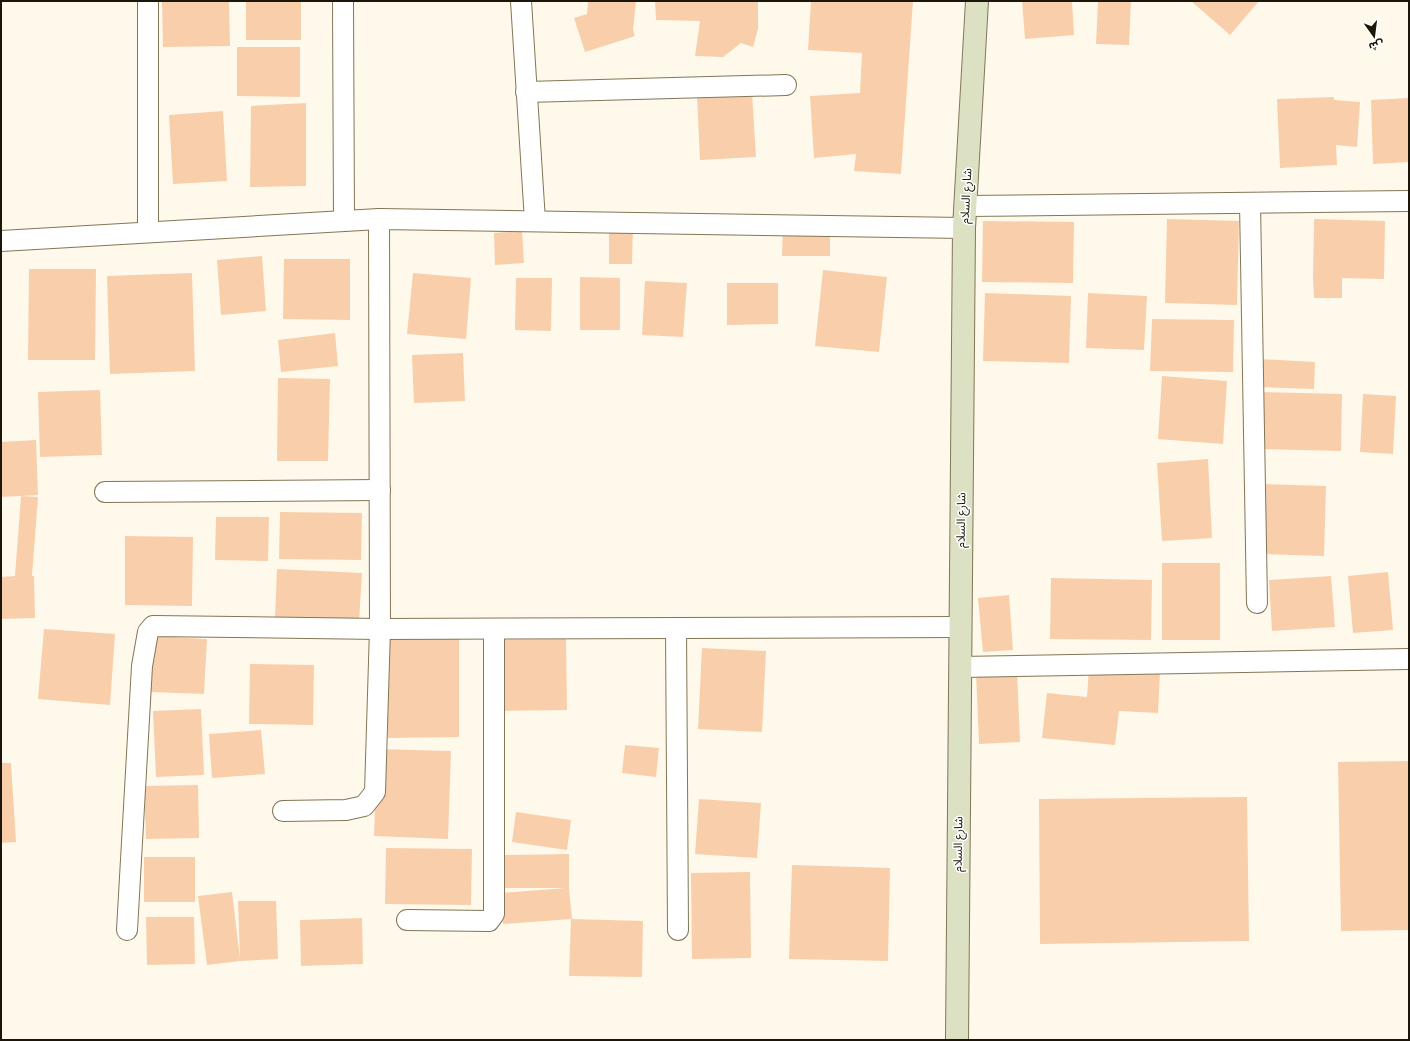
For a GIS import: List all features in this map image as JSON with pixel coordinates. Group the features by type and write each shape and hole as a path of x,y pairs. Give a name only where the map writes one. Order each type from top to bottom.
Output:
{"main road":[{"name":"شارع السلام","path":"957,1040 964,228 977,1"}],"street":[{"path":"148,1 148,232"},
{"path":"343,1 344,221"},
{"path":"521,1 535,221"},
{"path":"526,92 786,85"},
{"path":"966,206 1409,201"},
{"path":"1250,203 1256,603"},
{"path":"1,241 379,219 964,228"},
{"path":"283,811 346,810 364,806 375,792 380,629 379,219"},
{"path":"105,492 380,490"},
{"path":"127,930 142,666 148,632 153,626 380,629 960,627"},
{"path":"676,628 678,930"},
{"path":"408,920 489,921 494,914 494,629"},
{"path":"960,667 1409,659"}],"building":[{"path":"162,1 229,1 230,46 163,47"},
{"path":"246,1 301,1 301,40 246,40"},
{"path":"588,1 636,1 633,30 635,36 585,52 574,18 587,14"},
{"path":"655,1 758,1 758,29 753,47 741,43 723,57 695,56 700,21 656,20"},
{"path":"811,1 913,1 901,174 854,171 856,154 814,158 810,96 860,93 862,53 808,50"},
{"path":"1022,1 1072,1 1074,35 1025,39"},
{"path":"1098,1 1131,1 1129,45 1096,44"},
{"path":"1191,1 1259,1 1230,35"},
{"path":"237,47 300,47 300,97 237,96"},
{"path":"752,93 756,157 700,160 697,96"},
{"path":"1334,97 1334,100 1360,102 1357,147 1336,145 1337,165 1280,168 1277,99"},
{"path":"1409,98 1409,162 1373,164 1371,100"},
{"path":"306,103 306,186 250,187 251,106"},
{"path":"223,111 227,181 173,184 169,115"},
{"path":"1167,219 1239,221 1237,305 1165,303"},
{"path":"1314,219 1385,221 1384,279 1342,278 1342,298 1314,298"},
{"path":"983,221 1074,222 1073,283 982,282"},
{"path":"609,226 633,226 632,264 609,264"},
{"path":"783,227 830,227 830,256 782,256"},
{"path":"522,231 524,263 495,265 494,233"},
{"path":"262,256 266,311 221,315 217,260"},
{"path":"284,259 350,259 350,320 283,319"},
{"path":"29,269 96,269 95,360 28,360"},
{"path":"823,270 887,277 879,352 815,346"},
{"path":"192,273 195,371 110,374 107,276"},
{"path":"413,273 471,278 466,339 407,334"},
{"path":"580,277 620,278 620,330 580,330"},
{"path":"516,278 552,278 551,331 515,330"},
{"path":"645,281 687,283 683,337 642,335"},
{"path":"727,283 778,283 778,324 727,325"},
{"path":"985,293 1071,296 1069,363 983,361"},
{"path":"1088,293 1147,296 1144,350 1086,348"},
{"path":"1152,319 1234,320 1233,372 1150,371"},
{"path":"335,333 338,366 281,372 278,340"},
{"path":"463,353 465,401 414,403 412,355"},
{"path":"1260,359 1315,362 1314,389 1258,387"},
{"path":"1162,376 1227,381 1223,444 1158,439"},
{"path":"278,378 330,379 328,461 277,461"},
{"path":"100,390 102,455 40,457 38,392"},
{"path":"1263,392 1342,394 1341,451 1262,449"},
{"path":"1363,394 1396,396 1393,454 1360,452"},
{"path":"36,440 38,495 1,497 1,442"},
{"path":"1208,459 1212,538 1162,541 1157,463"},
{"path":"1266,484 1326,486 1324,556 1264,554"},
{"path":"21,496 38,497 32,576 34,576 35,618 1,619 1,577 15,576"},
{"path":"280,512 362,513 361,560 279,559"},
{"path":"216,517 269,517 268,561 215,560"},
{"path":"125,536 193,537 192,606 125,605"},
{"path":"1162,563 1220,563 1220,640 1162,640"},
{"path":"277,569 362,573 359,621 275,617"},
{"path":"1388,572 1393,630 1353,633 1348,576"},
{"path":"1331,576 1335,627 1272,631 1269,580"},
{"path":"1051,578 1152,580 1151,640 1050,639"},
{"path":"1009,595 1013,650 983,652 978,598"},
{"path":"44,629 115,634 110,705 38,699"},
{"path":"459,633 459,737 388,738 387,634"},
{"path":"153,636 207,639 204,694 150,692"},
{"path":"566,639 567,710 497,711 496,640"},
{"path":"702,648 766,651 762,732 698,729"},
{"path":"250,664 314,665 313,725 249,724"},
{"path":"1089,668 1160,672 1158,713 1119,711 1115,745 1042,738 1047,693 1087,697"},
{"path":"1017,671 1020,742 979,744 976,673"},
{"path":"201,709 204,775 156,777 153,711"},
{"path":"261,730 265,774 212,778 209,734"},
{"path":"625,745 659,748 656,777 622,773"},
{"path":"377,749 451,751 448,839 374,836"},
{"path":"1409,761 1409,930 1341,931 1338,762"},
{"path":"1,763 11,763 16,842 1,843"},
{"path":"198,785 199,838 146,839 144,786"},
{"path":"1247,797 1249,941 1040,944 1039,799"},
{"path":"699,799 761,803 757,858 695,854"},
{"path":"516,812 571,820 567,850 512,842"},
{"path":"386,848 472,849 471,905 385,904"},
{"path":"569,854 569,888 572,919 643,921 642,977 569,976 571,919 503,924 501,893 566,888 505,888 505,855"},
{"path":"144,857 195,857 195,902 144,902"},
{"path":"792,865 890,868 888,961 789,959"},
{"path":"750,872 751,958 692,959 691,873"},
{"path":"232,892 240,959 238,901 276,901 278,959 240,961 207,965 198,896"},
{"path":"146,917 194,917 195,964 147,965"},
{"path":"362,918 363,964 301,966 300,920"}]}
